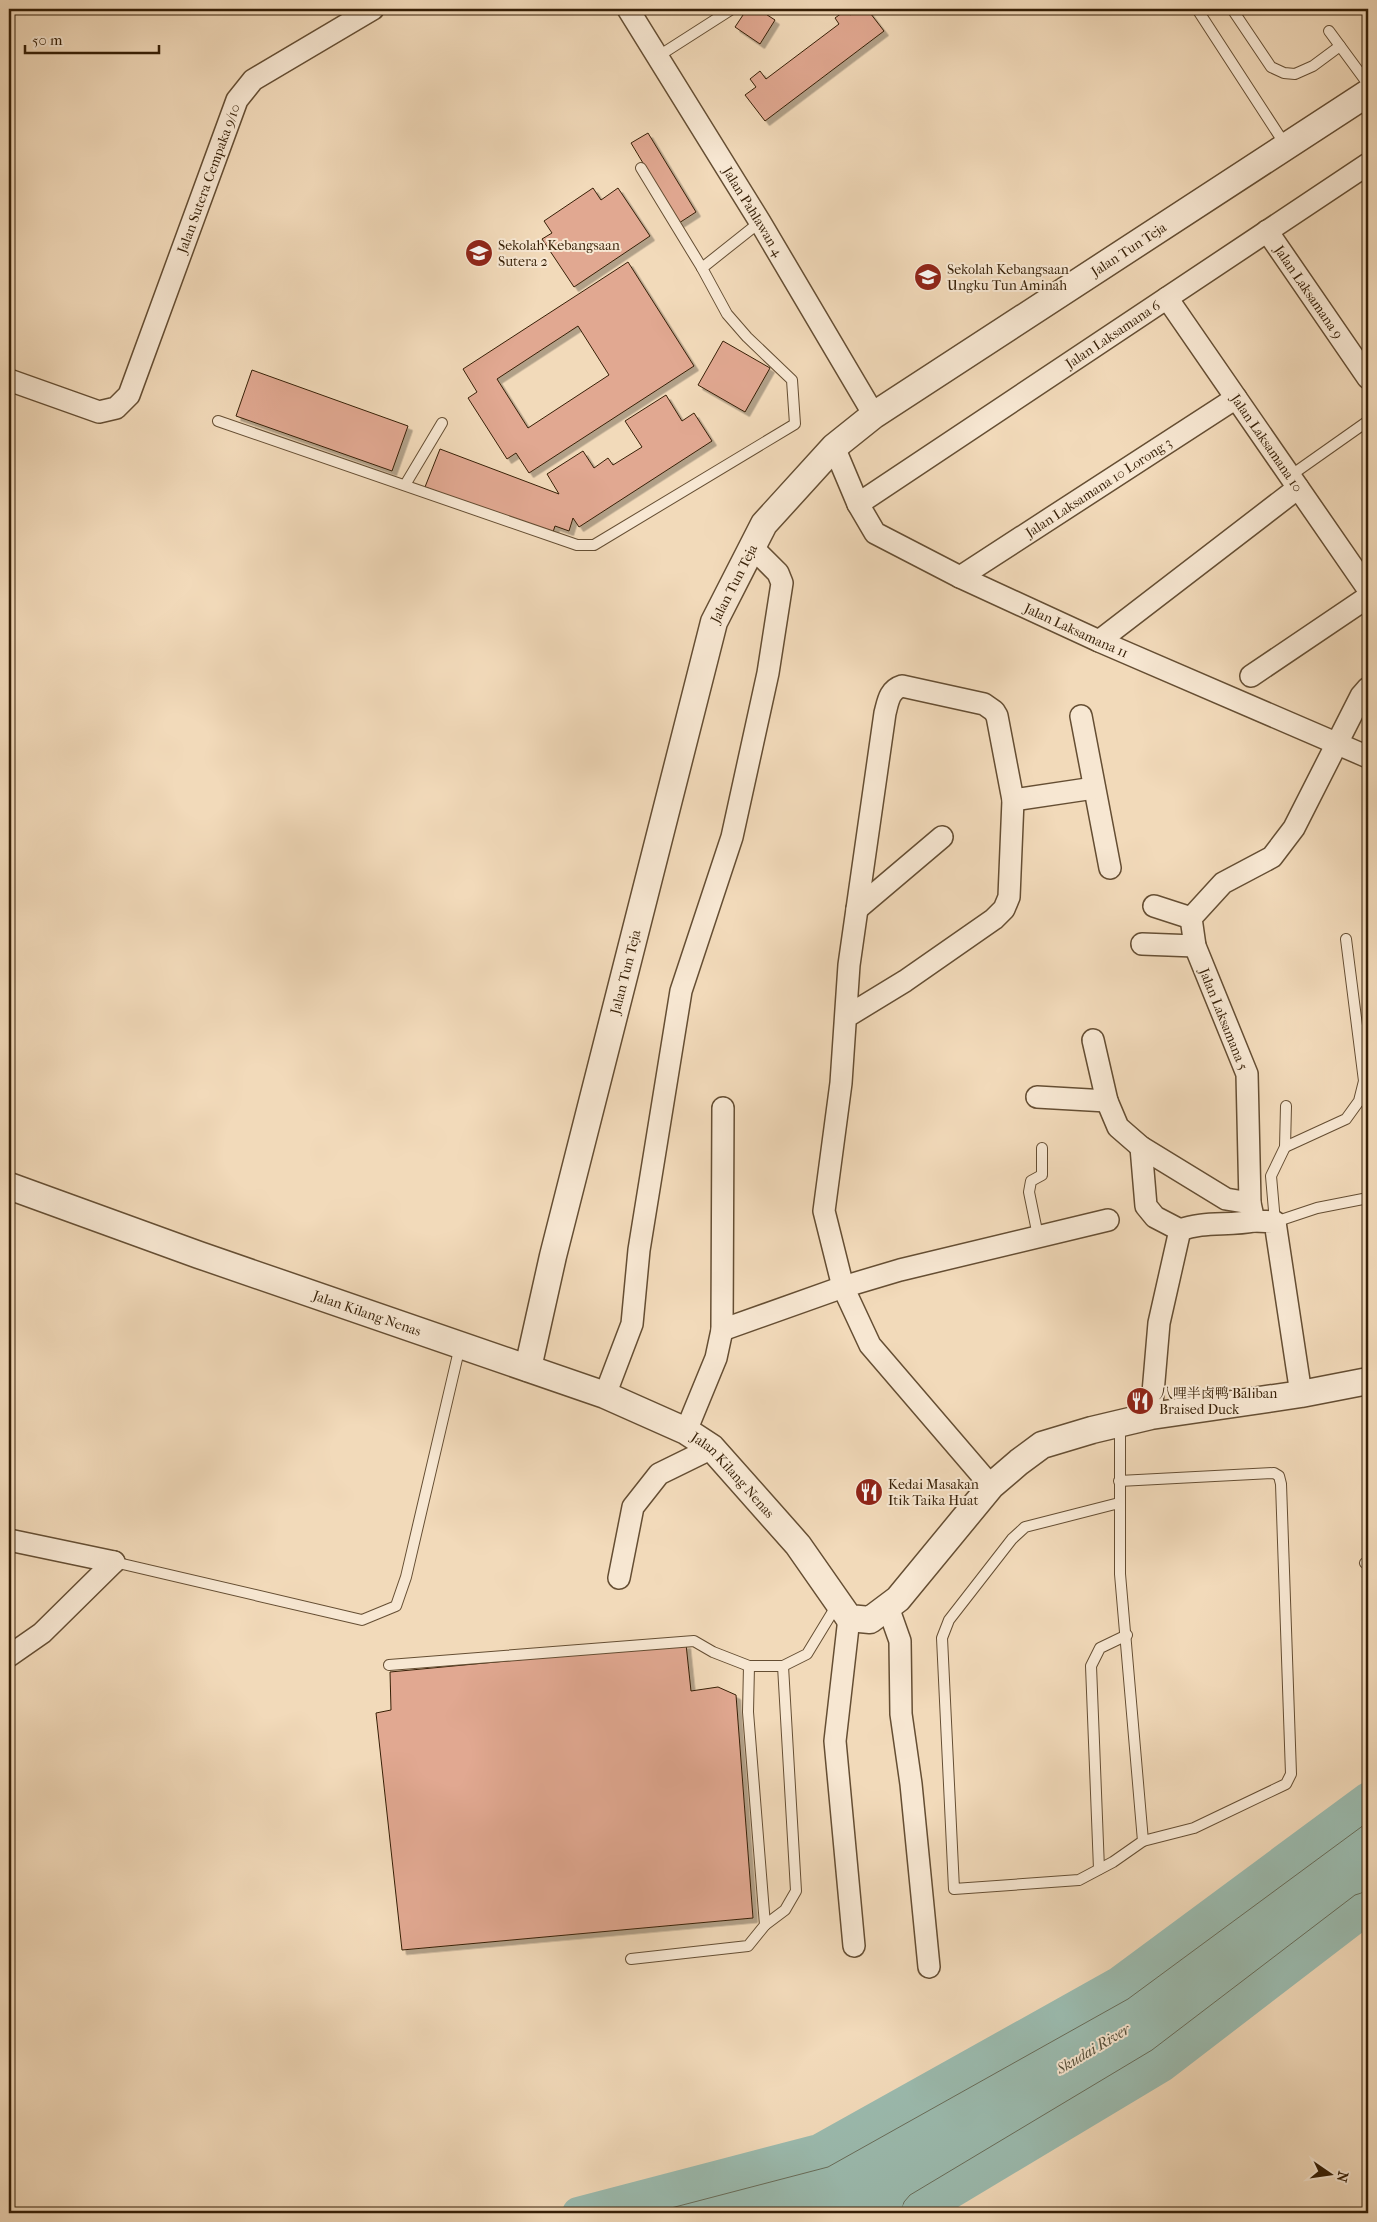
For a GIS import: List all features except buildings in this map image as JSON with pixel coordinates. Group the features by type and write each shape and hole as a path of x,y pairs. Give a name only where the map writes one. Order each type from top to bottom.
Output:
{"street":[{"name":"Jalan Sutera Cempaka 9/10","path":"9,380 99,412 116,408 128,395 237,100 253,80 373,9"},
{"name":"Jalan Pahlawan 4","path":"628,9 760,222 874,414"},
{"name":"Jalan Tun Teja","path":"528,1368 553,1256 714,622 764,524 834,448 874,414 1368,93"},
{"name":"Jalan Laksamana 6","path":"858,504 1367,166"},
{"name":"Jalan Laksamana 9","path":"1267,231 1368,378"},
{"name":"Jalan Laksamana 10","path":"1167,298 1368,589"},
{"name":"Jalan Laksamana 10 Lorong 3","path":"960,577 1236,398"},
{"name":"Jalan Laksamana 11","path":"834,448 858,504 875,532 960,577 1099,641 1368,757"},
{"path":"1099,641 1294,482"},
{"path":"605,1395 632,1324 639,1250 681,991 732,837 768,672 782,583 778,573 753,548"},
{"path":"1251,676 1368,597"},
{"path":"846,1017 905,981 994,919 1004,909 1011,886 1013,800 997,716 994,711 976,701 906,687 895,689 890,696 885,713 849,965 841,1083 824,1211 842,1287 870,1345 992,1486"},
{"path":"1154,906 1191,918 1223,883 1272,857 1294,828 1361,696 1368,688"},
{"path":"1081,716 1110,868"},
{"path":"1013,800 1094,788"},
{"path":"857,909 942,837"},
{"name":"Jalan Laksamana 5","path":"1191,918 1195,946 1247,1074 1252,1212"},
{"path":"1142,944 1195,946"},
{"path":"1093,1040 1107,1101 1118,1127 1141,1147 1226,1199 1275,1222 1301,1394"},
{"path":"1037,1097 1107,1101"},
{"path":"686,1432 716,1358 722,1330 723,1108"},
{"path":"1141,1147 1146,1206 1154,1217 1180,1230 1192,1225 1240,1224 1252,1212"},
{"name":"Jalan Kilang Nenas","path":"9,1186 199,1255 384,1317 460,1346 605,1395 686,1432 712,1448 798,1545 844,1610"},
{"path":"722,1330 842,1287 900,1270 1108,1220"},
{"path":"1151,1416 1159,1323 1180,1230"},
{"path":"854,1946 835,1741 844,1610 870,1620 898,1599 992,1486 1019,1462 1042,1446 1151,1416 1301,1394 1368,1381"},
{"path":"619,1578 633,1507 658,1474 712,1448"},
{"path":"9,1540 114,1562"},
{"path":"9,1656 42,1633 114,1562"},
{"path":"888,1607 900,1642 901,1714 911,1784 929,1967"}],"lane":[{"path":"657,57 732,9"},
{"path":"1197,9 1286,146"},
{"path":"1232,9 1271,67 1284,73 1295,74 1313,66 1340,46"},
{"path":"1328,31 1368,84"},
{"path":"218,421 577,544 594,545 795,424 792,380 747,337 727,314 702,268 641,168"},
{"path":"702,268 760,222"},
{"path":"1294,482 1368,420"},
{"path":"405,485 442,423"},
{"path":"1285,1147 1346,1119 1359,1101 1364,1081 1346,939"},
{"path":"1286,1106 1285,1147 1271,1176 1275,1222 1317,1208 1368,1198"},
{"path":"1038,1236 1029,1192 1031,1181 1042,1175 1042,1148"},
{"path":"114,1562 362,1620 396,1606 406,1577 460,1346"},
{"path":"1120,1423 1120,1574 1127,1634 1143,1841"},
{"path":"1119,1481 1274,1473 1279,1476 1281,1484 1290,1780 1286,1784 1194,1828 1143,1841 1079,1880 954,1889 942,1638 949,1620 1012,1539 1025,1527 1119,1503"},
{"path":"390,1665 694,1641 713,1652 749,1666 783,1666 807,1654 844,1610"},
{"path":"1099,1869 1091,1666 1100,1648 1127,1634"},
{"path":"749,1666 748,1712 765,1926"},
{"path":"632,1959 748,1946 765,1926 785,1910 796,1891 783,1666"}],"water":[{"name":"Skudai River","path":"1368,1798 1368,1908 1162,2066 917,2213 578,2213 819,2150 1118,1983"}],"waterway":[{"path":"578,2213 819,2150 1118,1983 1368,1798"},
{"path":"917,2213 1162,2066 1368,1908"}],"place":[{"name":"Sekolah Kebangsaan Sutera 2","path":"479,253"},
{"name":"Sekolah Kebangsaan Ungku Tun Aminah","path":"928,277"},
{"name":"八哩半卤鸭 Baliban Braised Duck","path":"1140,1401"},
{"name":"Kedai Masakan Itik Taika Huat","path":"869,1492"}]}
